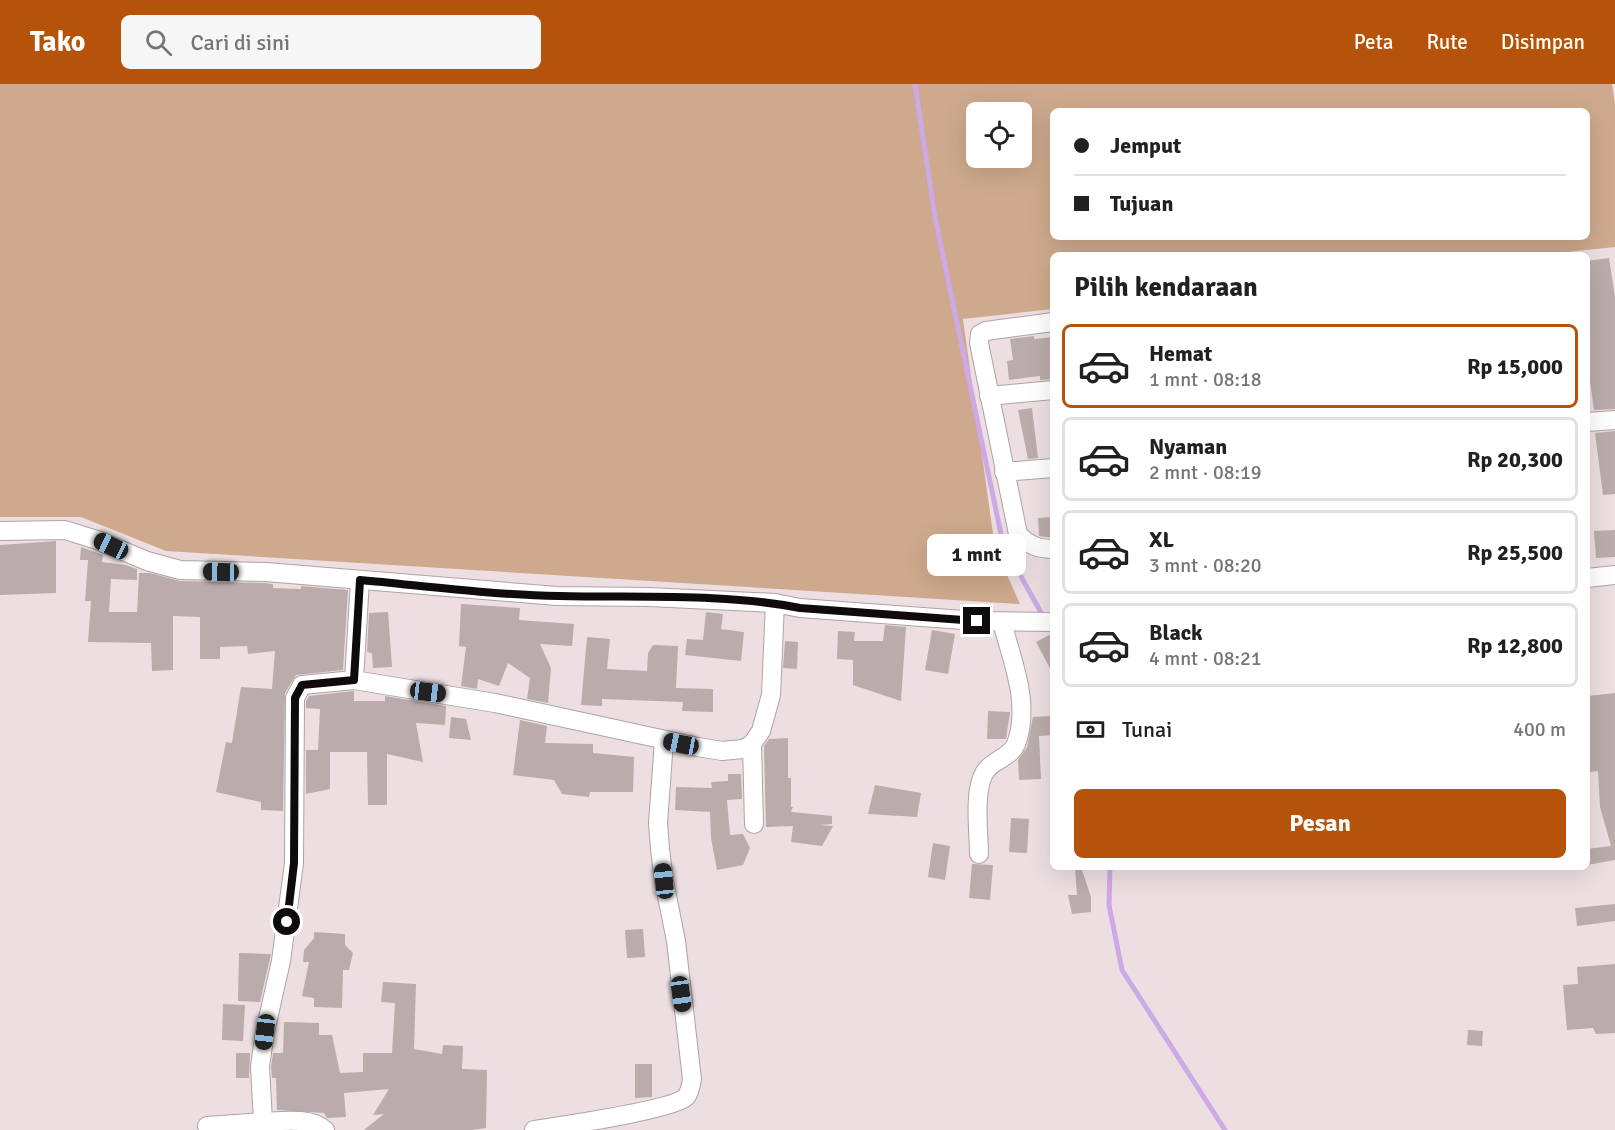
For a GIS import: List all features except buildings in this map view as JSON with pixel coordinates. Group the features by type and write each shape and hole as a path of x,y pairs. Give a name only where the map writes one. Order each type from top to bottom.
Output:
{"street":[{"path":"1050,322 986,331 980,334 979,343 1018,534 1025,543 1050,548"},
{"path":"989,396 1050,390"},
{"path":"1590,422 1615,420"},
{"path":"1004,472 1050,468"},
{"path":"0,531 65,530 147,561 180,570 266,572 556,596 649,597 775,603 847,612 1007,622 1050,622"},
{"path":"1590,578 1615,575"},
{"path":"354,680 360,580"},
{"path":"263,1122 260,1066 281,961 294,863 295,698 302,685 354,680 495,703 664,741 722,751 743,749 752,744 761,731 771,695 775,603"},
{"path":"979,854 978,790 987,769 1012,751 1018,734 1023,702 1007,622"},
{"path":"534,1130 664,1106 686,1096 690,1088 693,1079 676,941 664,881 658,823 664,741"},
{"path":"752,744 754,824"},
{"path":"207,1126 307,1122 318,1124 325,1130"}],"shaded area":[{"path":"0,84 1612,84 1615,104 1615,247 1568,252 1050,252 1050,309 963,319 995,548 1020,604 166,551 81,517 0,517"}],"waterway":[{"path":"915,84 935,217 1003,544 1044,618"},
{"path":"1110,870 1109,905 1122,970 1225,1130"}],"route":[{"path":"287,922 294,863 295,698 297,690 302,685 354,680 360,580 556,596 649,597 775,603 800,608 977,621"}]}
